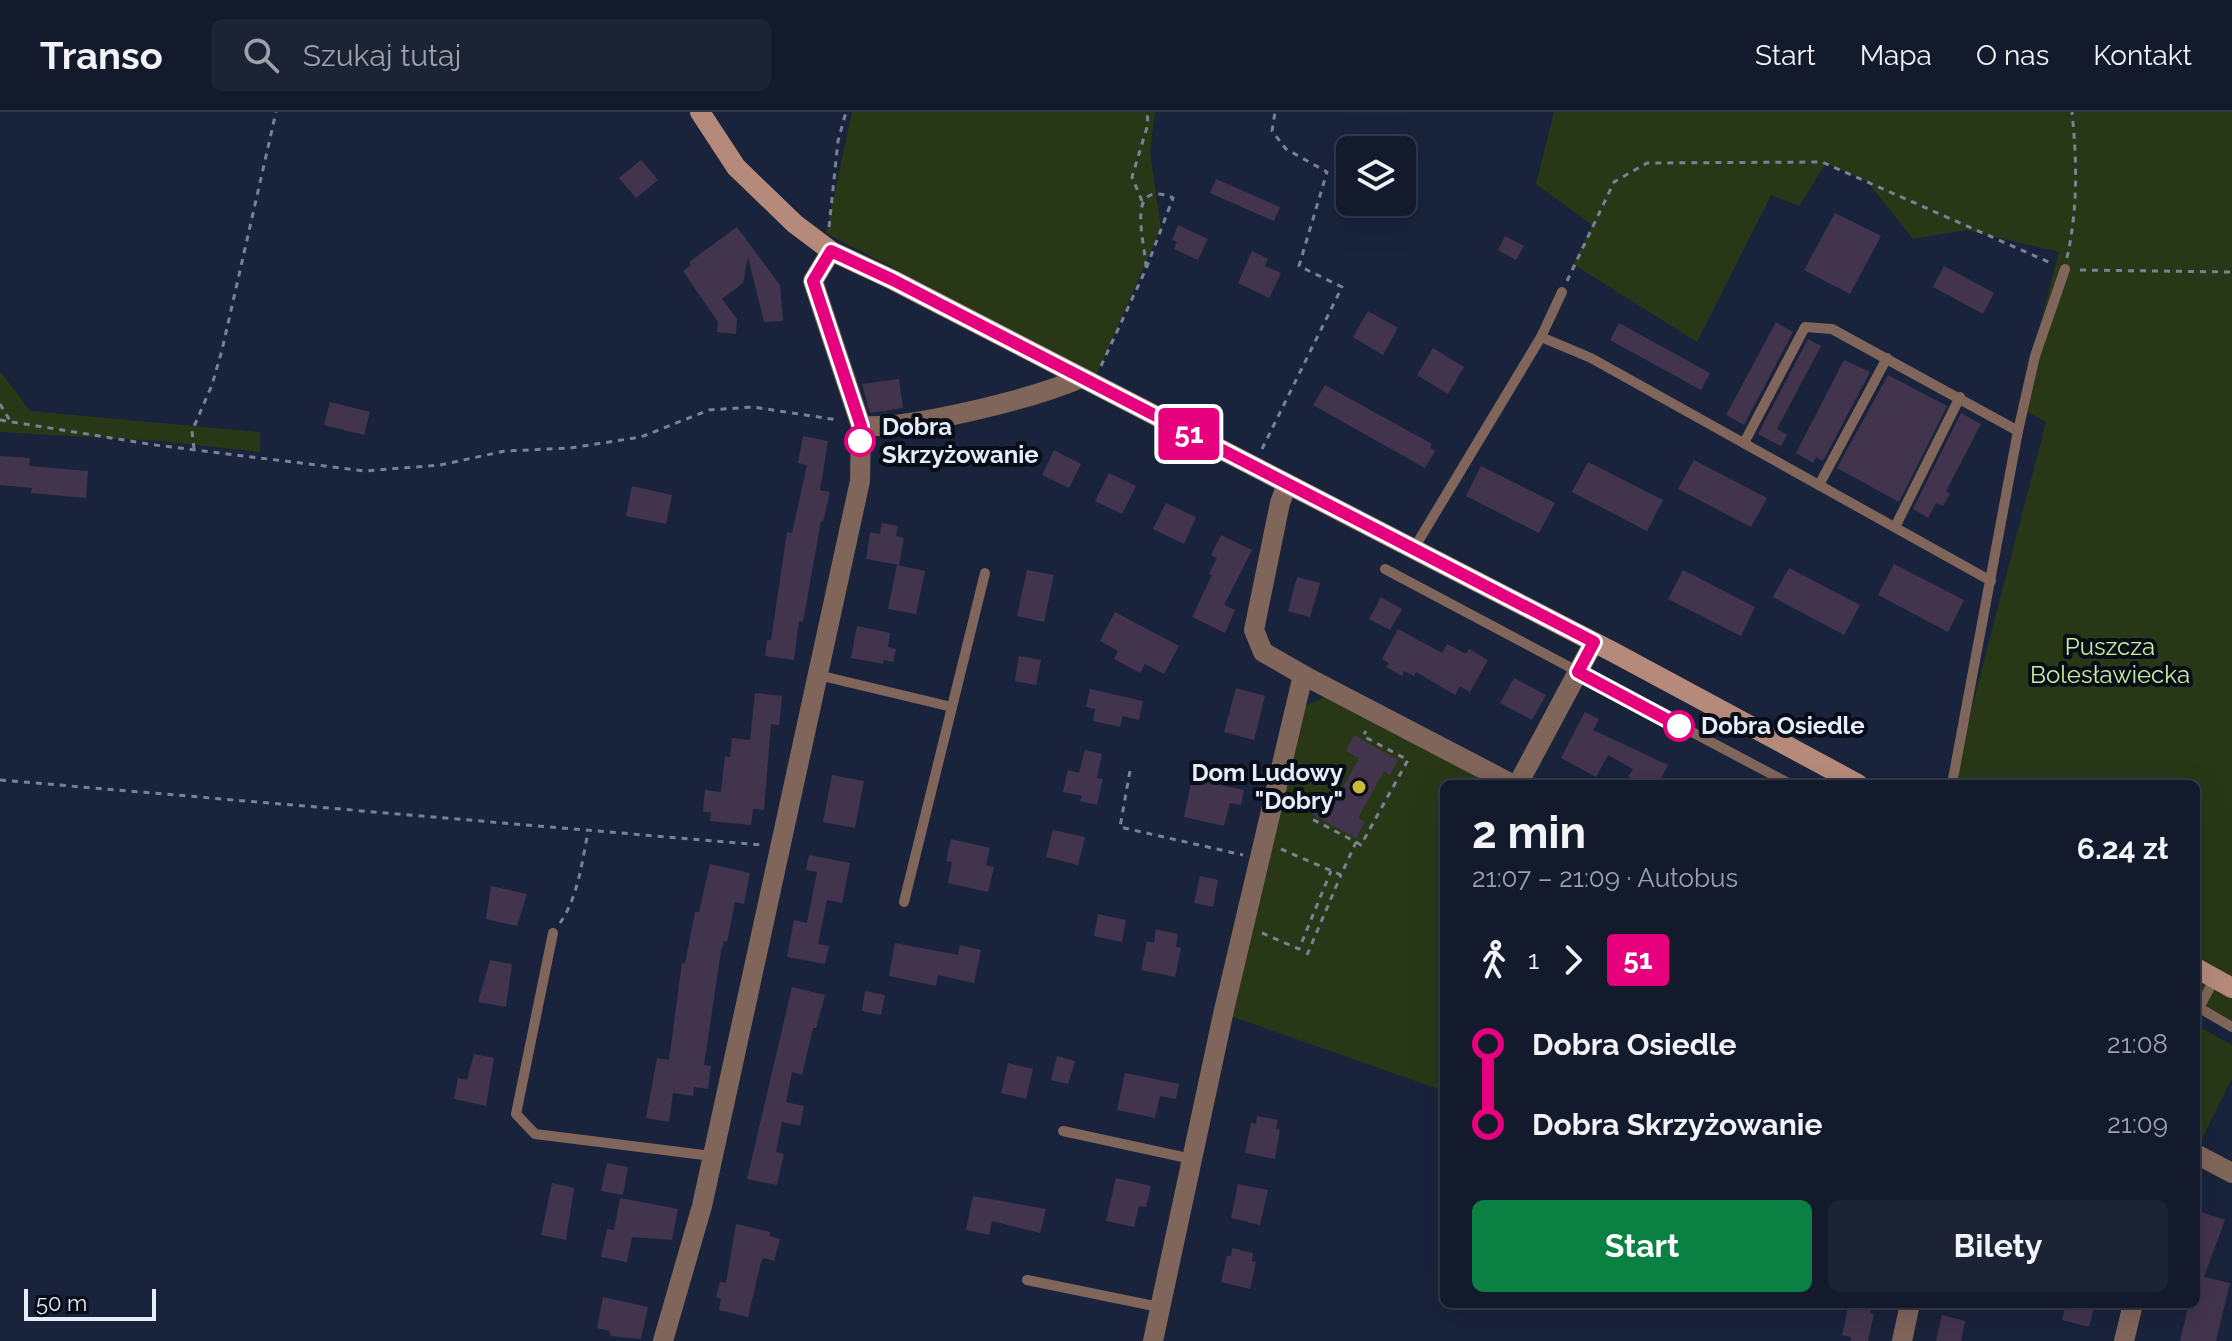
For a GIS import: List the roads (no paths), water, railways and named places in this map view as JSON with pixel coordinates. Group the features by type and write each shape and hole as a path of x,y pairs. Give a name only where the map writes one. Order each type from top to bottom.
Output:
{"main road":[{"path":"700,112 736,167 795,224 831,251 1594,642 1851,780"},
{"path":"2200,970 2223,983"}],"street":[{"path":"663,1341 702,1206 860,481 861,426 813,281 831,251"},
{"path":"861,426 880,427 953,413 1086,381"},
{"path":"1287,484 1280,503 1254,630 1263,652 1507,780"},
{"path":"1517,780 1594,642"},
{"path":"1153,1341 1260,850 1303,675"},
{"path":"2200,1156 2232,1173"},
{"path":"1902,1341 1909,1308"},
{"path":"2124,1341 2132,1308"}],"lane":[{"path":"1953,780 2018,431 2035,356 2065,269"},
{"path":"1413,550 1541,337 1562,292"},
{"path":"1744,443 1805,327 1832,329 2018,431"},
{"path":"1541,337 1591,358 1991,581"},
{"path":"1819,485 1887,358"},
{"path":"1895,527 1960,397"},
{"path":"1385,569 1782,780"},
{"path":"904,902 985,573"},
{"path":"818,675 952,707"},
{"path":"553,933 516,1114 535,1134 712,1156"},
{"path":"2200,1005 2223,983"},
{"path":"2200,1008 2232,1027"},
{"path":"1063,1131 1192,1159"},
{"path":"1027,1280 1159,1307"}],"place":[{"name":"Dobra Skrzyżowanie","path":"860,441"},
{"name":"Dobra Osiedle","path":"1679,726"},
{"name":"Dom Ludowy \"Dobry\"","path":"1359,787"}],"park label":[{"name":"Puszcza Bolesławiecka","path":"2110,661"}]}
